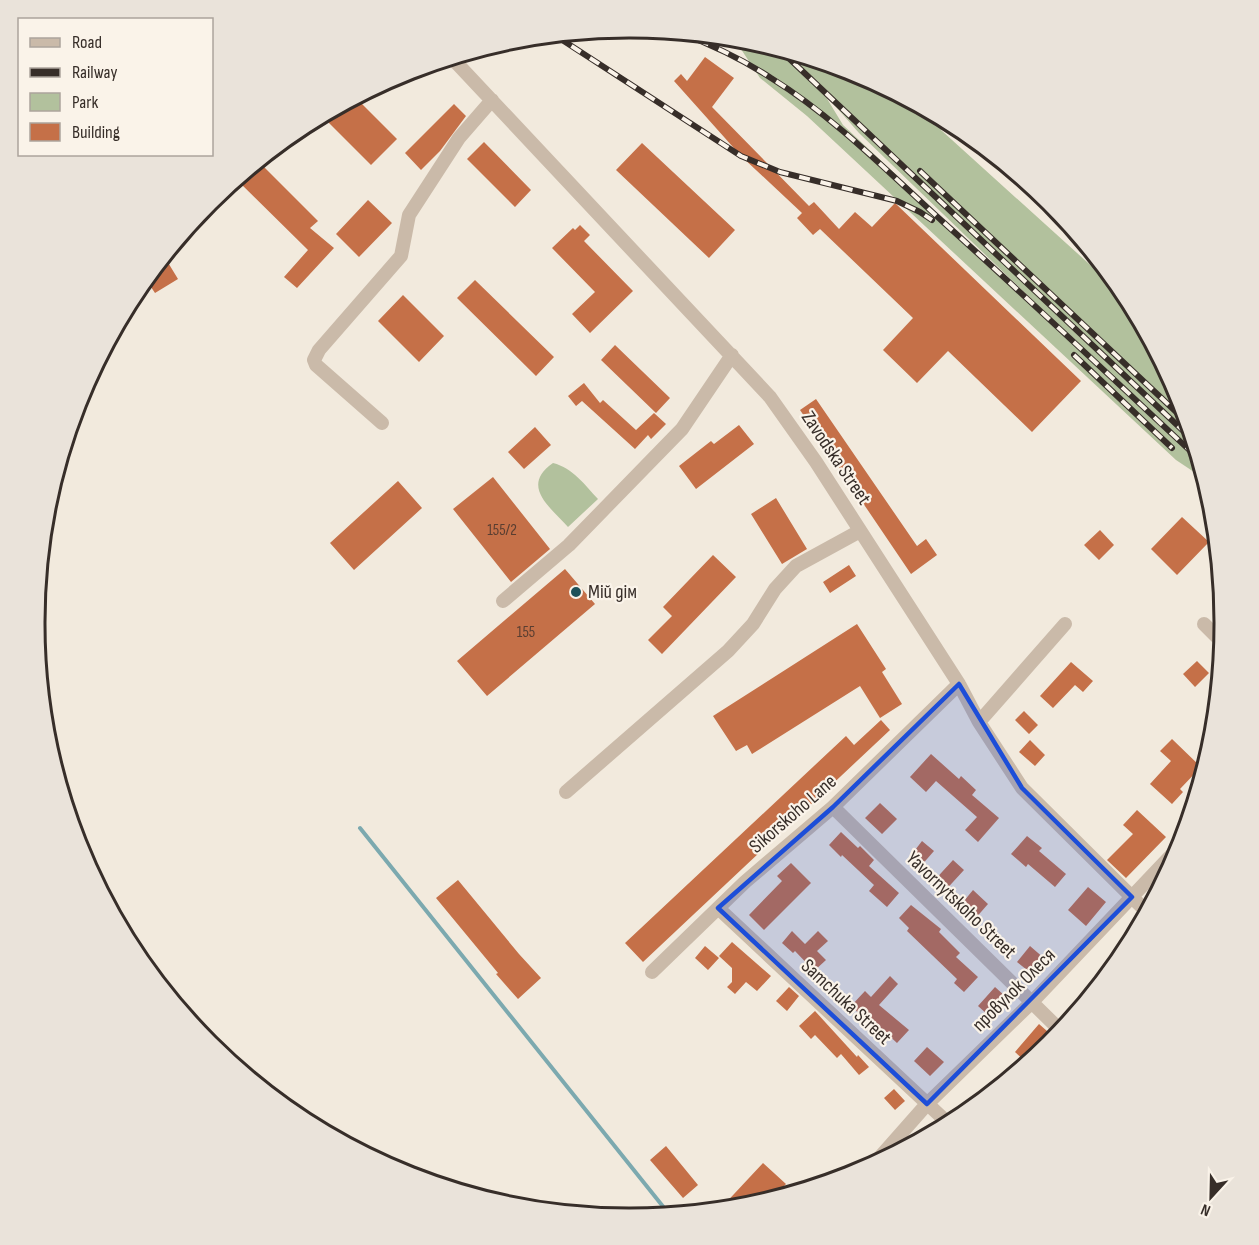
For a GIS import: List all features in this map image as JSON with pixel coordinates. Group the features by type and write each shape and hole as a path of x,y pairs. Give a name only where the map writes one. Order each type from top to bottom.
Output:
{"street":[{"name":"Zavodska Street","path":"457,64 770,397 816,462 959,684 979,722 1022,788 1141,906"},
{"path":"382,423 316,365 314,360 319,350 400,256 409,215 459,138 492,100"},
{"path":"503,601 569,545 682,429 732,355"},
{"path":"566,792 728,651 753,624 775,589 796,566 860,531"},
{"path":"979,722 1065,624"},
{"path":"1204,624 1214,634"},
{"name":"Sikorskoho Lane","path":"652,972 718,908 833,807 959,684"},
{"name":"Yavornytskoho Street","path":"833,807 1054,1024"},
{"name":"провулок Олеся","path":"890,1146 927,1104 1032,1002 1161,866"},
{"name":"Samchuka Street","path":"718,908 942,1117"}],"highlighted area":[{"path":"959,684 1022,788 1132,897 927,1104 718,908 833,807"}],"green space":[{"path":"741,48 781,57 853,82 888,98 942,128 941,130 1099,273 1136,330 1154,364 1170,399 1186,442 1184,446 1188,450 1195,473 1176,460 807,116 760,78","holes":["823,92 859,133 1136,400 843,125"]},
{"path":"553,463 573,473 598,499 568,527 547,504 538,488 543,472"}],"building":[{"path":"705,57 734,78 712,107 809,206 814,202 839,229 855,212 872,227 895,203 1081,381 1032,432 948,351 917,383 883,350 913,318 820,229 813,235 797,218 802,213 741,156 674,81 681,74 687,81"},
{"path":"361,103 397,139 371,165 328,122"},
{"path":"454,104 466,116 440,151 421,170 405,153"},
{"path":"484,142 531,190 515,207 467,159"},
{"path":"642,143 735,230 709,258 616,170"},
{"path":"263,166 318,221 310,228 334,248 297,288 284,277 308,250 242,185"},
{"path":"368,200 392,223 359,257 336,234"},
{"path":"580,225 590,235 584,241 633,291 590,333 572,314 595,292 552,248 573,228 575,230"},
{"path":"168,263 178,279 155,293 151,286"},
{"path":"475,280 554,357 536,376 457,298"},
{"path":"403,295 444,336 419,362 378,321"},
{"path":"615,345 670,398 656,413 601,360"},
{"path":"584,383 600,403 603,400 636,430 654,413 666,424 651,439 648,435 635,449 582,401 576,406 568,396"},
{"path":"816,399 917,546 926,539 937,555 911,574 800,410"},
{"path":"739,425 754,444 696,489 679,466 711,441 714,444"},
{"path":"535,427 551,445 524,469 508,452"},
{"path":"493,477 550,549 511,582 453,509"},
{"path":"398,481 422,508 354,570 330,543"},
{"path":"776,498 807,549 782,564 751,514"},
{"path":"1182,517 1208,543 1177,575 1151,549"},
{"path":"1100,530 1114,545 1099,560 1084,545"},
{"path":"713,555 736,577 662,654 648,640 672,616 663,607"},
{"path":"849,565 856,576 830,593 823,582"},
{"path":"565,569 595,604 487,696 457,661"},
{"path":"857,624 886,669 882,672 902,704 880,718 860,686 752,754 747,745 736,751 713,716"},
{"path":"1197,661 1209,673 1195,687 1183,674"},
{"path":"1071,662 1093,681 1083,692 1075,685 1053,708 1040,696"},
{"path":"1024,711 1038,725 1029,734 1015,720"},
{"path":"881,720 890,730 643,962 625,943 846,736 854,745"},
{"path":"1172,739 1197,763 1195,773 1180,789 1183,792 1172,804 1150,784 1171,761 1160,751"},
{"path":"1030,740 1045,755 1035,766 1019,752"},
{"path":"931,754 959,779 961,776 976,790 972,795 999,818 978,842 965,830 977,817 936,781 926,792 910,777"},
{"path":"880,803 897,819 882,834 865,818"},
{"path":"1137,810 1166,837 1126,878 1107,860 1133,834 1123,825"},
{"path":"841,832 874,860 869,866 899,893 887,907 869,891 874,885 829,845"},
{"path":"1027,836 1042,848 1039,851 1066,874 1055,887 1028,864 1026,867 1011,854"},
{"path":"922,841 934,851 920,867 909,858"},
{"path":"953,860 964,870 942,894 931,884"},
{"path":"791,863 811,883 764,930 749,915 782,881 777,876"},
{"path":"458,880 541,978 518,999 436,898"},
{"path":"1088,887 1106,902 1086,926 1068,910"},
{"path":"973,890 988,904 974,920 959,907"},
{"path":"911,905 941,929 939,932 960,953 956,957 978,977 964,992 954,983 957,979 907,931 909,928 899,918"},
{"path":"792,931 805,944 818,931 828,941 817,951 826,960 814,971 795,951 793,953 782,943"},
{"path":"732,942 771,976 757,991 746,982 735,994 727,987 732,982 732,968 719,956"},
{"path":"705,946 719,958 708,970 695,958"},
{"path":"1030,946 1045,959 1032,974 1017,962"},
{"path":"890,976 898,984 879,1005 909,1030 897,1043 870,1018 867,1021 851,1006 865,991 871,997"},
{"path":"789,987 799,996 787,1011 776,1001"},
{"path":"995,987 1005,996 988,1015 978,1006"},
{"path":"815,1011 869,1067 859,1075 841,1054 837,1058 815,1035 811,1039 799,1026"},
{"path":"1039,1024 1047,1031 1020,1057 1015,1052"},
{"path":"927,1047 944,1062 930,1076 914,1061"},
{"path":"894,1089 905,1101 895,1110 884,1098"},
{"path":"666,1146 698,1185 683,1198 650,1160"},
{"path":"763,1163 786,1184 781,1188 730,1198"}],"waterway":[{"path":"360,828 663,1206"}],"railway":[{"path":"565,42 741,156 780,172 897,201 932,220"},
{"path":"704,43 760,71 839,127 1188,448"},
{"path":"791,60 1181,429"},
{"path":"920,171 1174,410"},
{"path":"1074,355 1172,448"}],"place":[{"name":"Мій дім","path":"576,592"}]}
